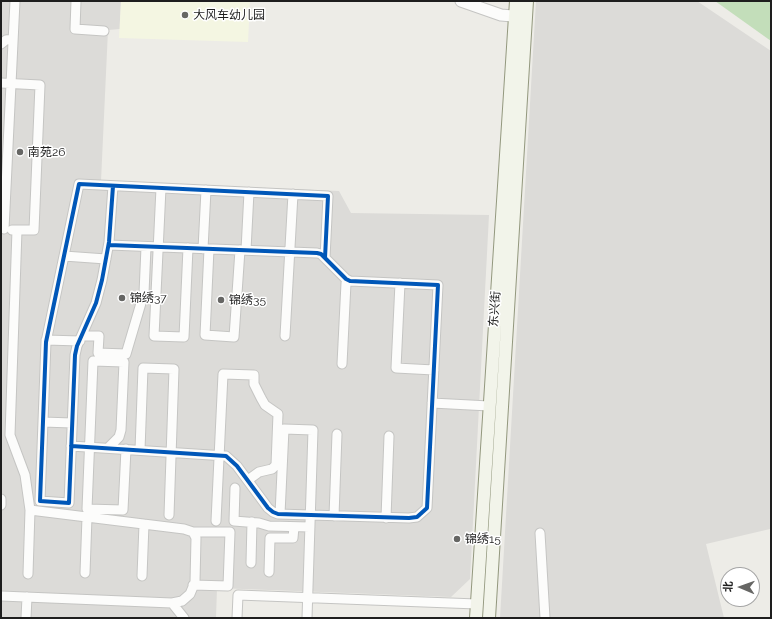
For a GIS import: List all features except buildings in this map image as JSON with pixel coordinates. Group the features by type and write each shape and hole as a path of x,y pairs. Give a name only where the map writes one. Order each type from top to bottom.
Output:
{"main road":[{"name":"东兴街","path":"476,618 483,604 520,17 516,1"},
{"name":"东兴街","path":"520,17 527,1"},
{"name":"东兴街","path":"483,604 488,618"}],"street":[{"path":"6,84 40,85 34,230 2,229 6,84 13,39 15,1"},
{"path":"76,1 75,29 104,31"},
{"path":"461,1 501,15 520,17"},
{"path":"1,44 6,40 13,39"},
{"path":"113,186 109,246 99,292 75,355 69,503 40,502 46,340 79,184 328,196 325,258"},
{"path":"162,188 154,336 184,337 188,248"},
{"path":"206,190 205,335 234,337 249,192"},
{"path":"286,336 293,194"},
{"path":"17,230 10,435 25,475 30,510 28,574"},
{"path":"71,446 226,456 232,460 268,508 273,512 280,514 409,518 417,517 427,508 438,285 348,280 321,254 317,253 109,246"},
{"path":"46,340 99,336 98,353 126,354 144,292 146,247"},
{"path":"64,256 106,259"},
{"path":"342,364 346,283 348,280"},
{"path":"400,283 396,368 434,370"},
{"path":"108,448 119,437 121,430 124,362 93,361 87,508 123,510 126,449"},
{"path":"140,450 143,368 174,370 169,515"},
{"path":"216,521 223,374 254,375 254,384 261,398 266,405 278,414 276,465 272,469 259,472 248,480"},
{"path":"432,403 495,406"},
{"path":"43,422 72,423"},
{"path":"280,514 284,429 313,430 307,618"},
{"path":"334,516 337,434"},
{"path":"386,518 388,436"},
{"path":"235,488 234,522 252,522 269,526 310,527"},
{"path":"1,499 1,505"},
{"path":"30,510 184,529 193,532 230,532 228,586 193,585"},
{"path":"85,572 87,517"},
{"path":"251,563 252,522"},
{"path":"142,576 144,524"},
{"path":"269,572 270,538 293,538 294,527"},
{"path":"1,596 172,603 182,601 190,594 195,582 196,538 193,532"},
{"path":"540,533 545,618"},
{"path":"237,618 238,595 483,604"},
{"path":"26,618 27,597"},
{"path":"172,603 184,618"}],"shaded area":[{"path":"1,1 121,1 120,29 108,30 101,181 339,191 351,213 489,215 470,579 451,597 217,588 216,618 1,618"},
{"name":"大风车幼儿园","path":"121,1 250,1 248,42 119,38"},
{"path":"536,1 697,1 771,51 771,528 706,544 720,607 721,607 724,618 500,618"}],"green space":[{"path":"715,1 771,1 771,41"}],"cycle path":[{"path":"113,186 109,242 102,280 96,303 77,346 75,355 69,503 40,501 46,342 79,184 328,196 325,258"},
{"path":"71,446 226,456 237,466 268,508 278,514 409,518 417,517 427,508 438,285 350,281 346,279 321,254 317,253 109,245"}],"place":[{"name":"大风车幼儿园","path":"185,15"},
{"name":"南苑26","path":"20,152"},
{"name":"锦绣37","path":"122,298"},
{"name":"锦绣35","path":"221,300"},
{"name":"锦绣15","path":"457,539"}]}
